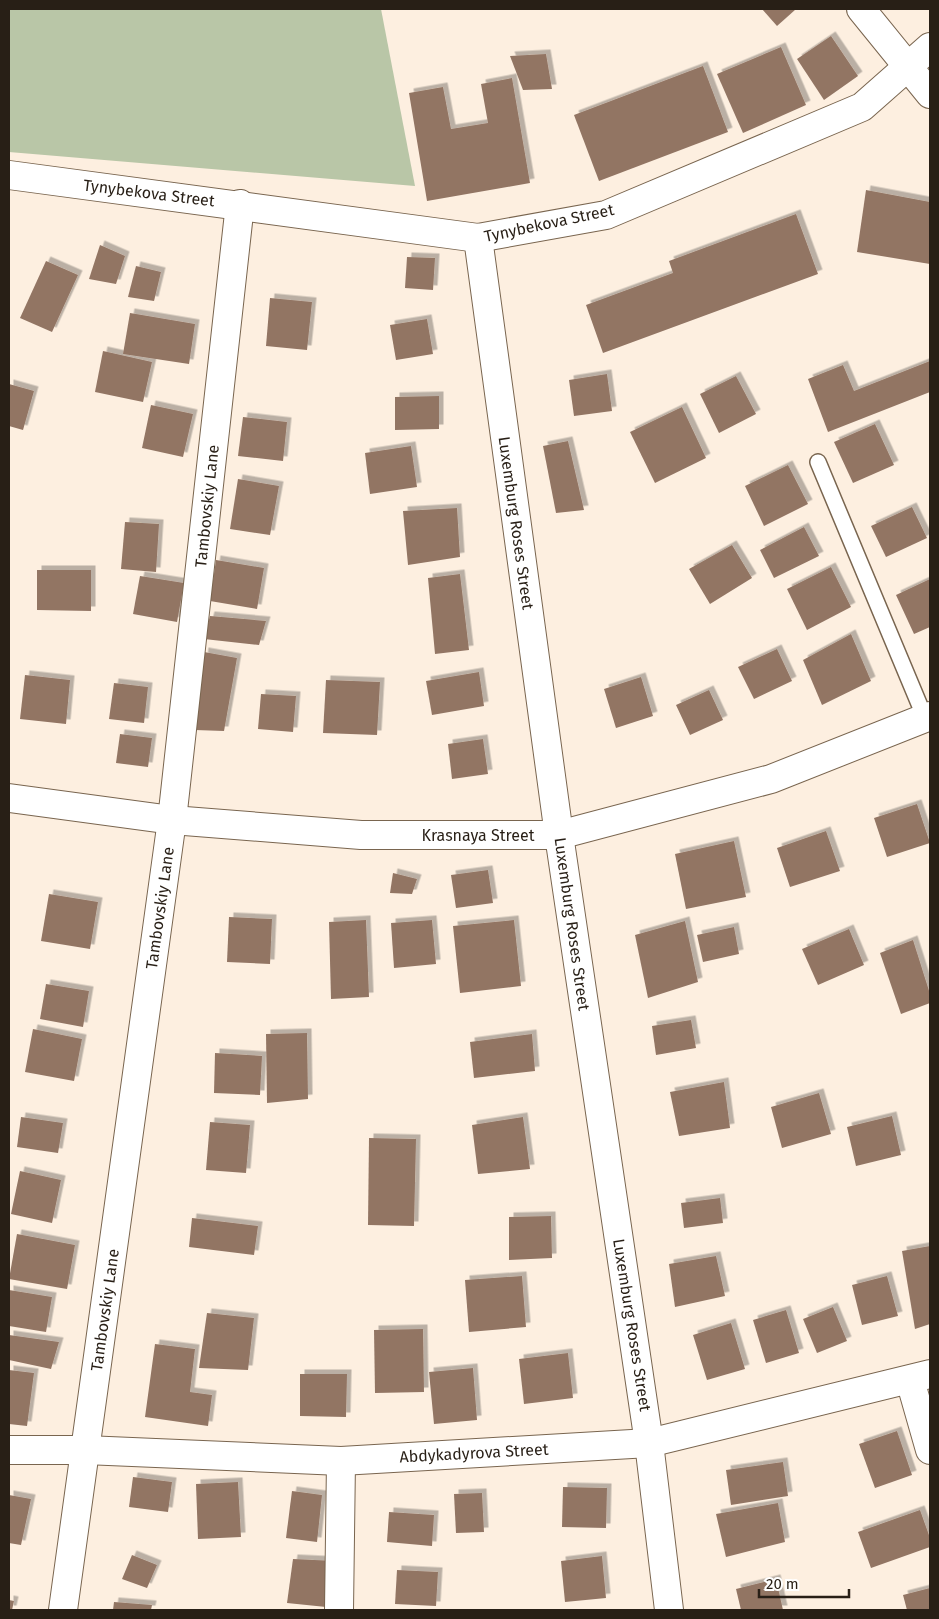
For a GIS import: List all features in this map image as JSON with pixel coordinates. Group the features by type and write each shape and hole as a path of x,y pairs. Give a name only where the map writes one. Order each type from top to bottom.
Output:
{"street":[{"path":"861,9 930,94"},
{"name":"Tynybekova Street","path":"9,175 240,204 478,238 606,215 862,107 930,47"},
{"name":"Tambovskiy Lane","path":"63,1610 172,820 240,204"},
{"name":"Luxemburg Roses Street","path":"478,238 558,835 650,1443 669,1610"},
{"name":"Krasnaya Street","path":"9,798 172,820 361,834 558,835 771,779 928,717"},
{"path":"920,1377 930,1450"},
{"name":"Abdykadyrova Street","path":"9,1450 85,1450 341,1461 650,1443 920,1377"},
{"path":"339,1610 341,1461"}],"lane":[{"path":"818,462 928,717"}],"green space":[{"path":"9,9 381,9 415,186 9,152"}],"building":[{"path":"762,9 796,9 777,26"},
{"path":"831,36 858,76 824,100 797,59"},
{"path":"781,47 806,105 743,133 717,74"},
{"path":"546,54 552,89 523,90 510,56"},
{"path":"703,66 728,132 599,181 574,115"},
{"path":"512,78 530,183 427,201 409,93 443,87 451,129 488,123 481,84"},
{"path":"866,190 930,202 930,264 857,252"},
{"path":"796,214 818,274 603,353 586,305 673,273 669,261"},
{"path":"100,245 125,256 116,284 89,279"},
{"path":"407,257 435,258 433,290 405,288"},
{"path":"46,261 78,275 52,332 20,318"},
{"path":"136,266 161,272 154,301 128,297"},
{"path":"270,298 312,302 307,350 266,346"},
{"path":"130,313 195,324 189,364 123,354"},
{"path":"427,319 433,354 396,360 390,325"},
{"path":"103,351 152,362 143,402 95,392"},
{"path":"930,361 930,392 828,432 808,379 843,365 854,391"},
{"path":"607,374 612,411 574,416 569,380"},
{"path":"736,376 756,414 719,433 700,394"},
{"path":"9,384 34,391 23,430 9,426"},
{"path":"439,396 439,429 395,430 395,397"},
{"path":"151,405 193,414 183,457 142,448"},
{"path":"682,407 706,458 655,483 630,432"},
{"path":"243,417 287,422 283,461 238,456"},
{"path":"875,424 894,465 853,483 834,442"},
{"path":"568,441 584,510 556,513 543,446"},
{"path":"411,446 417,487 370,494 365,453"},
{"path":"788,465 808,504 764,526 745,486"},
{"path":"238,479 279,486 270,535 230,529"},
{"path":"912,507 927,538 886,557 871,526"},
{"path":"457,508 460,557 408,565 403,511"},
{"path":"125,522 159,524 156,572 121,569"},
{"path":"804,527 819,556 774,578 760,550"},
{"path":"732,545 752,578 710,604 689,569"},
{"path":"216,560 264,568 257,609 210,601"},
{"path":"831,567 851,607 807,630 787,589"},
{"path":"37,570 91,570 91,611 37,610"},
{"path":"460,574 469,650 435,654 428,578"},
{"path":"140,576 184,583 177,622 133,614"},
{"path":"930,579 930,627 914,634 896,595"},
{"path":"210,616 266,621 259,645 204,639"},
{"path":"851,634 871,681 822,705 803,660"},
{"path":"777,649 792,681 754,699 738,667"},
{"path":"204,652 237,658 224,731 195,730"},
{"path":"479,672 484,706 432,715 426,681"},
{"path":"25,675 70,680 66,724 20,719"},
{"path":"641,677 653,716 616,728 604,689"},
{"path":"326,680 380,682 377,735 323,733"},
{"path":"114,683 148,687 144,723 109,719"},
{"path":"709,690 723,720 690,735 676,705"},
{"path":"261,694 296,696 293,732 258,729"},
{"path":"120,734 152,738 148,767 116,763"},
{"path":"483,739 488,774 452,779 448,744"},
{"path":"917,804 930,843 887,857 874,818"},
{"path":"826,831 840,871 790,887 777,848"},
{"path":"734,841 746,897 686,909 675,854"},
{"path":"488,870 493,903 456,908 451,875"},
{"path":"393,873 417,879 412,894 390,893"},
{"path":"49,894 98,902 90,949 41,941"},
{"path":"229,917 272,919 270,964 227,962"},
{"path":"366,920 369,997 331,999 329,922"},
{"path":"432,920 436,964 394,968 391,923"},
{"path":"514,920 521,986 460,993 453,926"},
{"path":"685,921 698,982 648,998 635,935"},
{"path":"734,927 739,954 703,962 697,935"},
{"path":"849,929 864,965 818,985 802,949"},
{"path":"913,940 930,994 930,1003 901,1014 880,953"},
{"path":"46,984 89,991 83,1027 40,1019"},
{"path":"691,1020 696,1048 656,1055 652,1026"},
{"path":"33,1029 82,1039 74,1081 25,1072"},
{"path":"307,1033 308,1099 267,1103 266,1034"},
{"path":"532,1034 535,1071 474,1078 470,1042"},
{"path":"215,1053 262,1056 260,1095 214,1093"},
{"path":"724,1082 730,1128 679,1136 670,1092"},
{"path":"819,1093 831,1134 782,1148 771,1107"},
{"path":"892,1116 901,1155 856,1166 847,1127"},
{"path":"21,1117 63,1123 58,1153 17,1147"},
{"path":"523,1117 530,1169 478,1174 472,1125"},
{"path":"210,1122 250,1125 246,1173 206,1170"},
{"path":"369,1138 416,1139 414,1226 368,1225"},
{"path":"20,1171 61,1180 52,1223 11,1214"},
{"path":"720,1198 723,1223 684,1228 681,1203"},
{"path":"551,1216 552,1258 509,1260 509,1217"},
{"path":"192,1218 258,1226 254,1255 189,1247"},
{"path":"17,1234 75,1245 67,1289 9,1279"},
{"path":"930,1246 930,1324 915,1329 902,1251"},
{"path":"716,1256 725,1296 675,1307 669,1264"},
{"path":"522,1276 526,1327 469,1332 465,1280"},
{"path":"887,1276 898,1316 862,1325 852,1285"},
{"path":"9,1290 52,1297 46,1332 9,1326"},
{"path":"833,1307 847,1341 817,1353 803,1319"},
{"path":"786,1310 799,1353 766,1363 753,1320"},
{"path":"207,1313 254,1318 248,1370 199,1368"},
{"path":"731,1323 745,1369 707,1380 693,1335"},
{"path":"423,1329 424,1392 375,1393 374,1330"},
{"path":"9,1335 59,1342 51,1369 9,1360"},
{"path":"155,1344 195,1349 190,1392 212,1395 208,1426 145,1417"},
{"path":"568,1353 573,1398 524,1404 519,1359"},
{"path":"473,1368 477,1420 434,1424 429,1372"},
{"path":"9,1370 34,1373 27,1426 9,1424"},
{"path":"300,1374 347,1374 346,1417 300,1416"},
{"path":"897,1431 912,1475 875,1488 859,1444"},
{"path":"783,1462 788,1496 731,1505 726,1470"},
{"path":"133,1477 172,1482 168,1512 129,1507"},
{"path":"238,1482 241,1537 198,1539 196,1484"},
{"path":"563,1487 607,1488 606,1528 562,1527"},
{"path":"292,1491 322,1495 317,1542 286,1538"},
{"path":"482,1493 484,1532 456,1533 454,1494"},
{"path":"9,1495 31,1499 21,1545 9,1543"},
{"path":"778,1503 785,1542 726,1557 716,1514"},
{"path":"920,1510 930,1538 930,1547 871,1568 858,1532"},
{"path":"389,1512 434,1515 432,1546 387,1542"},
{"path":"132,1555 157,1565 147,1588 122,1579"},
{"path":"602,1556 606,1598 565,1602 561,1561"},
{"path":"293,1559 335,1561 336,1608 287,1603"},
{"path":"397,1570 438,1572 436,1606 395,1604"},
{"path":"776,1579 783,1610 741,1610 736,1589"},
{"path":"930,1588 930,1610 907,1610 903,1595"},
{"path":"9,1600 14,1601 12,1610 9,1610"},
{"path":"114,1602 152,1605 151,1610 113,1610"}]}
